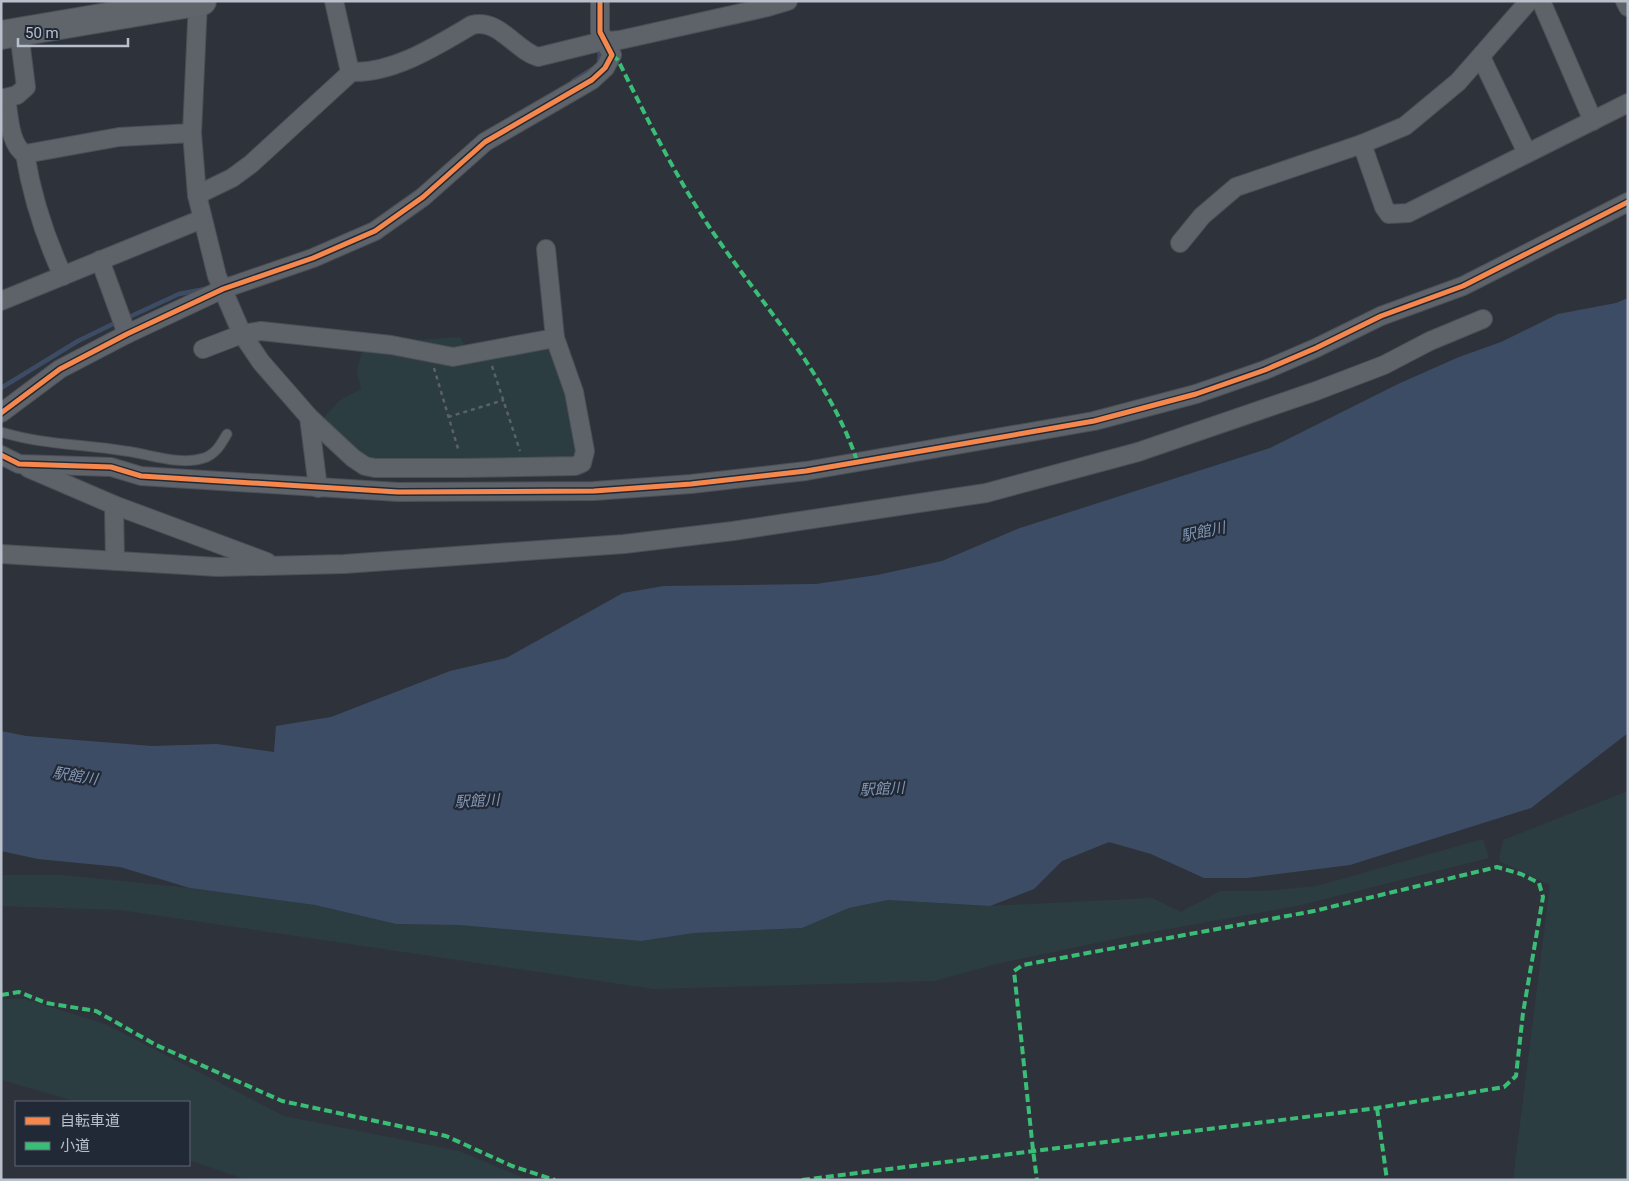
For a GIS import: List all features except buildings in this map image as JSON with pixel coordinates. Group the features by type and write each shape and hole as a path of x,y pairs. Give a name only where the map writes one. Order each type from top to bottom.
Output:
{"main road":[{"path":"10,34 199,2"}],"street":[{"path":"334,1 350,72"},
{"path":"1,414 60,369 127,334 223,289 264,277 350,243 396,218 485,142 592,80 605,68 612,55 600,32 600,1"},
{"path":"350,72 362,73 407,60 472,25 481,23 497,29 538,57 788,1"},
{"path":"1180,243 1202,216 1236,187 1362,144 1396,130 1417,117 1442,97 1481,58 1530,1"},
{"path":"1541,1 1593,121"},
{"path":"1625,1 1628,7"},
{"path":"199,2 192,133 197,195 202,219 223,289 242,334 261,362 309,417 353,458 366,466 375,468 526,468 575,466 582,463 585,457 574,392 555,338 546,249"},
{"path":"10,34 26,87 17,95 4,98 14,140 21,152 25,154 36,206 51,250 63,276"},
{"path":"1481,58 1527,153"},
{"path":"197,195 232,178 251,164 343,81 350,72"},
{"path":"1362,144 1384,207 1389,214 1400,215 1408,213 1628,103"},
{"path":"25,154 119,137 192,133"},
{"path":"10,463 111,467 141,476 318,488 455,493 594,491 691,484 806,471 1094,421 1196,394 1265,370 1316,348 1381,316 1463,286 1628,202"},
{"path":"1,301 202,219"},
{"path":"100,260 127,334"},
{"path":"1,554 218,567 344,564 624,544 733,531 986,493 1138,452 1316,391 1384,365 1430,341 1484,319"},
{"path":"203,349 242,334 261,330 374,343 453,357 555,338"},
{"path":"309,417 318,488"},
{"path":"1,454 10,463 114,505 276,566"},
{"path":"114,505 115,561"}],"lane":[{"path":"1,432 56,444 125,450 187,461 203,459 213,454 227,434"}],"path":[{"path":"487,351 526,468"},
{"path":"429,353 464,468"},
{"path":"448,417 504,400"}],"shaded area":[{"path":"460,337 467,349 553,345 581,450 576,460 374,464 320,422 339,401 361,389 357,371 364,344"},
{"path":"1628,791 1628,1180 1513,1180 1550,885 1499,861 1503,840"},
{"path":"1483,839 1489,858 1297,906 1129,936 996,964 934,981 654,989 120,910 1,906 1,875 62,875 190,888 315,905 396,924 459,925 641,941 694,933 802,928 849,908 888,900 990,906 1152,898 1181,912 1220,891 1265,891 1317,886"},
{"path":"1,999 25,999 105,1024 284,1116 459,1151 529,1180 247,1180 190,1160 190,1101 74,1101 1,1080"}],"water":[{"name":"駅館川","path":"1628,298 1628,733 1531,808 1350,865 1247,878 1204,878 1151,854 1109,842 1062,861 1034,889 990,906 888,900 849,908 802,928 694,933 641,941 459,925 396,924 315,905 190,888 120,867 38,859 1,851 1,731 26,736 152,746 217,744 274,752 276,726 331,717 450,671 506,658 623,593 664,586 816,584 877,575 942,561 1020,528 1270,448 1398,384 1459,357 1501,342 1558,314 1616,303"}],"waterway":[{"path":"596,46 600,54 599,62"},
{"path":"573,81 594,68"},
{"path":"127,318 179,294 205,289"},
{"path":"1,388 78,341 117,322"}],"marked path":[{"path":"612,55 618,60 671,163 706,222 790,338 829,398 845,429 857,461"},
{"path":"802,1180 1377,1108 1504,1087 1516,1076 1523,1013 1543,897 1539,883 1521,874 1497,867 1314,911 1023,965 1014,971 1033,1150 1037,1180"},
{"path":"1,995 19,992 46,1003 96,1011 156,1045 282,1101 446,1136 512,1166 555,1180"},
{"path":"1377,1108 1387,1180"}],"cycle path":[{"path":"1,413 60,369 127,334 223,289 313,258 375,231 423,197 485,142 592,80 605,68 612,55 600,32 600,1"},
{"path":"1,455 19,464 111,467 141,476 398,492 594,491 691,484 806,471 1094,421 1196,394 1265,370 1316,348 1381,316 1463,286 1628,202"}]}
